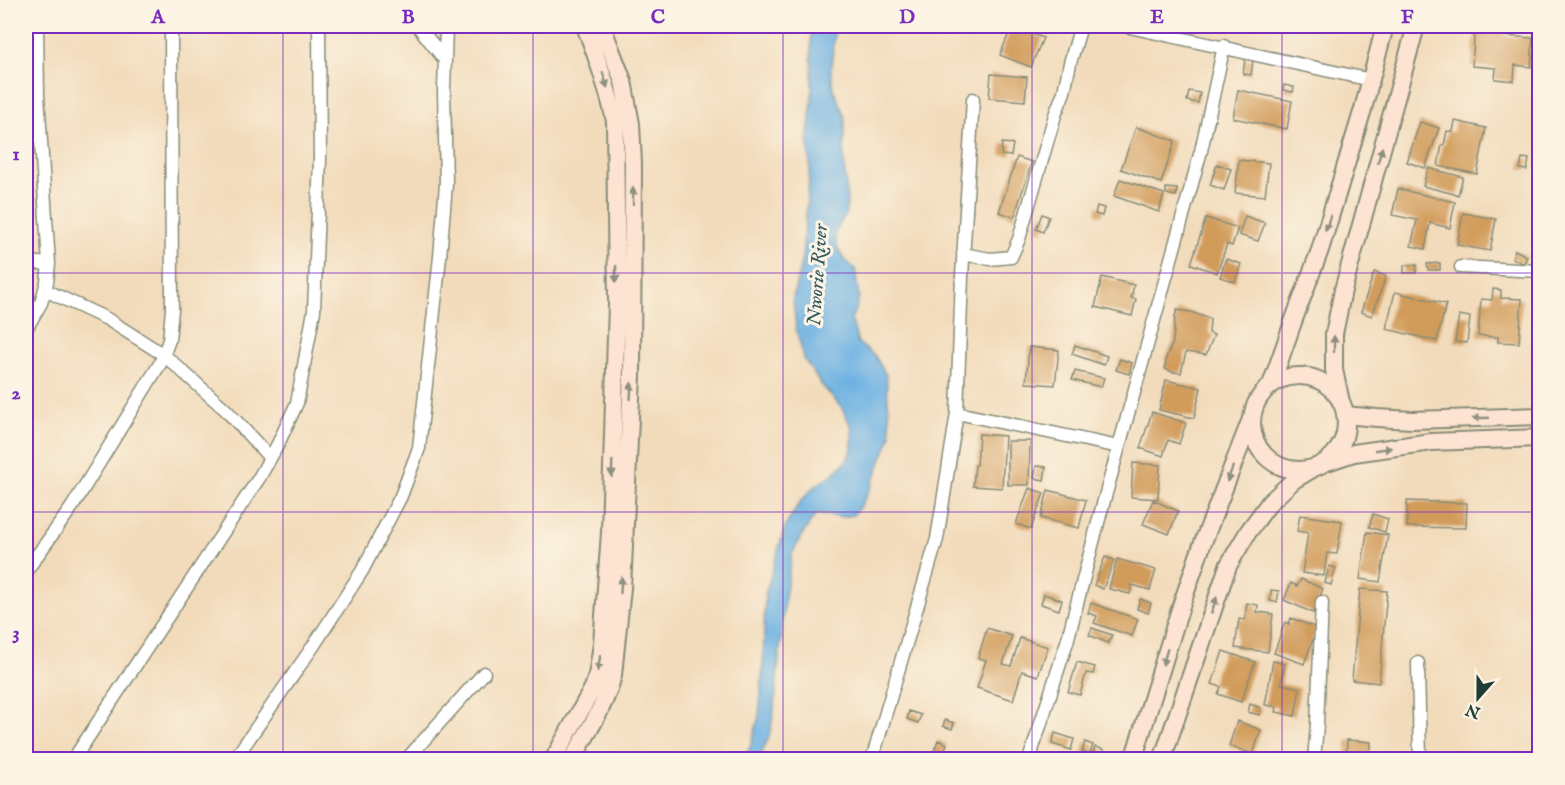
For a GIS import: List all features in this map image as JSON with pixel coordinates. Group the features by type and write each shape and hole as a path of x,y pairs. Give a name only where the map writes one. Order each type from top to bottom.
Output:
{"street":[{"path":"26,329 45,290 49,264 38,95 37,26"},
{"path":"26,571 72,507 162,363 169,340 172,309 171,26"},
{"path":"74,759 259,478 297,403 314,311 320,159 318,26"},
{"path":"418,26 445,60"},
{"path":"234,759 314,645 362,571 401,496 419,448 446,184 444,90 446,26"},
{"path":"553,759 587,701 597,676 602,644 610,542 616,304 615,121 609,93 585,26"},
{"path":"572,759 595,719 610,688 613,675 622,588 632,376 633,164 631,124 623,81 602,26"},
{"path":"963,254 990,259 1011,257 1019,239 1055,115 1065,92 1070,63 1081,26"},
{"path":"1125,26 1371,80"},
{"path":"1271,385 1320,250 1385,26"},
{"path":"1162,759 1228,566 1248,532 1270,502 1294,480 1336,453 1343,441 1346,428 1334,370 1335,334 1343,290 1416,26"},
{"path":"1029,759 1067,642 1201,151 1224,46"},
{"path":"872,759 937,539 957,413 963,254 973,99"},
{"path":"26,262 49,264"},
{"path":"1461,267 1539,271"},
{"path":"45,290 106,319 164,355 225,409 270,458"},
{"path":"1133,759 1202,545 1254,406 1261,394 1271,385 1296,376 1309,378 1333,391 1343,408 1377,418 1412,420 1539,416"},
{"path":"957,413 1119,447"},
{"path":"1251,419 1252,432 1264,456 1275,464 1301,471 1354,453 1431,442 1539,438"},
{"path":"1314,759 1323,602"},
{"path":"1418,663 1420,759"},
{"path":"406,759 484,673"}],"water":[{"name":"Nworie River","path":"811,26 835,26 831,70 833,88 845,117 844,157 847,203 845,215 835,233 837,247 843,258 855,269 859,297 851,318 858,343 875,356 886,375 891,436 871,487 853,515 841,517 816,514 792,554 769,737 759,759 744,759 751,745 759,716 765,595 785,527 800,502 814,487 846,462 852,449 852,428 842,408 820,383 804,359 796,328 793,298 802,258 810,167 808,134 812,100"}],"building":[{"path":"1012,26 1043,38 1031,67 1000,55"},
{"path":"1475,26 1505,26 1504,36 1533,38 1531,67 1515,65 1514,81 1495,79 1496,68 1472,66"},
{"path":"1540,26 1540,30 1514,27"},
{"path":"1245,59 1253,60 1251,75 1243,74"},
{"path":"991,74 1027,77 1025,101 989,98"},
{"path":"1284,85 1294,87 1293,92 1283,90"},
{"path":"1238,90 1292,101 1287,129 1233,118"},
{"path":"1189,91 1200,93 1198,103 1187,101"},
{"path":"1455,121 1486,128 1477,174 1438,166 1447,131 1453,132"},
{"path":"1420,122 1439,128 1425,168 1407,162"},
{"path":"1136,127 1175,141 1161,183 1121,169"},
{"path":"1002,143 1013,144 1011,156 1001,155"},
{"path":"1017,157 1032,162 1014,217 999,212"},
{"path":"1522,158 1529,159 1527,170 1520,169"},
{"path":"1239,160 1269,163 1265,196 1235,193"},
{"path":"1217,164 1231,169 1224,190 1210,185"},
{"path":"1428,168 1463,177 1458,195 1423,186"},
{"path":"1120,179 1164,194 1159,212 1114,196"},
{"path":"1166,188 1177,189 1176,196 1166,194"},
{"path":"1398,189 1455,202 1450,228 1430,223 1425,249 1411,246 1417,220 1392,215"},
{"path":"1097,206 1104,208 1102,216 1095,214"},
{"path":"1463,213 1496,219 1490,251 1457,245"},
{"path":"1042,214 1049,217 1043,232 1036,229"},
{"path":"1245,216 1265,223 1258,241 1239,235"},
{"path":"1206,218 1238,228 1232,246 1227,244 1217,273 1191,264"},
{"path":"1515,250 1527,256 1524,264 1512,258"},
{"path":"1226,259 1241,264 1235,282 1220,277"},
{"path":"1440,263 1440,270 1428,270 1427,264"},
{"path":"1404,265 1417,265 1416,273 1404,273"},
{"path":"1374,272 1386,276 1372,316 1361,312"},
{"path":"1102,277 1134,285 1131,298 1136,299 1132,316 1095,307"},
{"path":"1493,289 1501,290 1501,298 1522,299 1519,343 1498,342 1498,337 1478,336 1481,299 1492,300"},
{"path":"1395,292 1446,304 1437,341 1386,329"},
{"path":"1177,310 1210,319 1209,333 1214,335 1206,355 1186,352 1181,373 1165,369 1166,358 1173,342"},
{"path":"1459,315 1470,317 1467,343 1455,342"},
{"path":"1075,345 1107,356 1104,365 1072,354"},
{"path":"1029,347 1059,350 1055,385 1026,383"},
{"path":"1120,359 1132,363 1129,374 1116,370"},
{"path":"1075,371 1104,378 1101,387 1072,380"},
{"path":"1166,380 1201,388 1194,418 1159,410"},
{"path":"1152,412 1186,423 1179,444 1168,440 1163,456 1140,448"},
{"path":"979,434 1005,436 1002,488 973,486"},
{"path":"1008,441 1030,441 1029,485 1008,485"},
{"path":"1133,463 1160,465 1158,499 1131,497"},
{"path":"1036,466 1046,467 1044,480 1034,478"},
{"path":"1029,488 1044,493 1031,529 1016,524"},
{"path":"1048,490 1086,500 1079,528 1041,518"},
{"path":"1153,500 1178,511 1169,534 1143,524"},
{"path":"1407,501 1467,503 1466,528 1407,527"},
{"path":"1373,514 1388,519 1385,532 1369,527"},
{"path":"1300,515 1342,521 1337,554 1327,553 1324,576 1302,573 1308,533 1297,531"},
{"path":"1367,532 1388,535 1380,582 1360,579"},
{"path":"1105,557 1114,560 1103,589 1094,585"},
{"path":"1117,559 1156,570 1150,590 1132,585 1130,594 1109,589"},
{"path":"1329,566 1336,568 1331,585 1325,583"},
{"path":"1301,579 1323,589 1313,613 1284,600 1291,583 1297,586"},
{"path":"1360,589 1387,591 1379,683 1352,680"},
{"path":"1271,590 1279,591 1277,602 1270,601"},
{"path":"1044,594 1062,600 1059,610 1041,604"},
{"path":"1140,599 1151,603 1148,613 1137,609"},
{"path":"1091,603 1138,619 1132,636 1094,623 1097,616 1088,613"},
{"path":"1247,603 1258,605 1257,612 1273,614 1268,652 1235,648 1239,619 1245,620"},
{"path":"1291,618 1317,628 1304,664 1274,653 1285,622 1289,624"},
{"path":"987,628 1012,636 1003,664 1011,666 1020,638 1048,647 1038,676 1022,671 1013,700 977,688 986,660 978,658"},
{"path":"1092,628 1112,635 1108,643 1089,635"},
{"path":"1223,651 1255,662 1241,702 1218,694 1221,687 1212,684"},
{"path":"1273,661 1285,664 1281,684 1300,688 1295,716 1276,712 1277,707 1265,705"},
{"path":"1077,662 1095,667 1093,674 1086,673 1080,695 1068,692"},
{"path":"1250,704 1261,708 1259,715 1248,712"},
{"path":"909,711 921,715 918,723 907,719"},
{"path":"945,720 954,723 952,729 943,726"},
{"path":"1237,721 1261,730 1253,754 1229,746"},
{"path":"1055,733 1074,739 1071,750 1052,744"},
{"path":"938,740 947,744 941,760 931,760"},
{"path":"1347,740 1371,742 1370,760 1346,760"},
{"path":"1085,742 1093,745 1090,754 1082,752"},
{"path":"1095,747 1104,750 1100,760 1091,760"}]}
